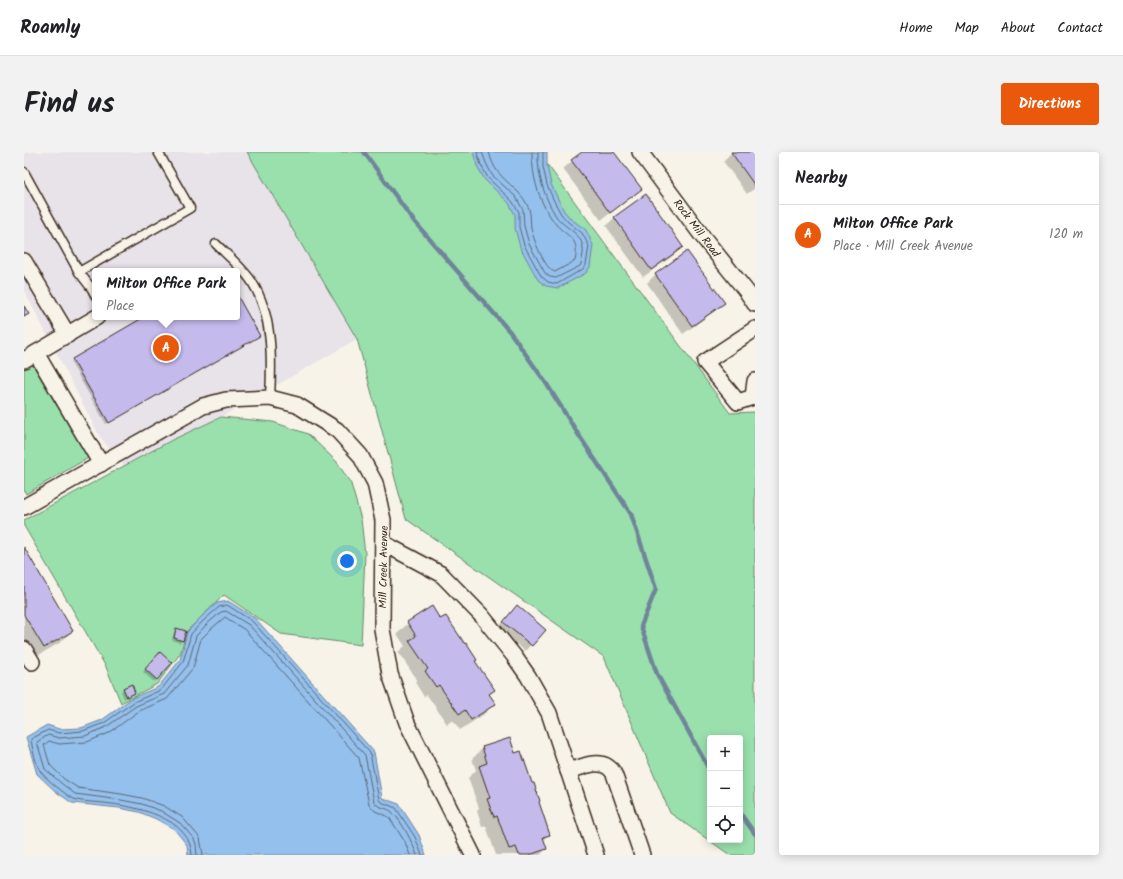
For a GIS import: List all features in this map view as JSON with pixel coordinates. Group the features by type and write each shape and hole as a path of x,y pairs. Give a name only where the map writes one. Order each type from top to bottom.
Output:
{"street":[{"name":"Rock Mill Road","path":"640,152 755,304"},
{"path":"24,261 68,335"},
{"path":"92,320 30,356 101,464"},
{"path":"755,329 705,362 738,402 753,397 755,381"},
{"name":"Mill Creek Avenue","path":"25,506 203,406 226,400 270,398 298,405 337,430 360,455 375,483 383,520 382,629 390,674 407,723 473,855"},
{"path":"383,543 441,574 482,616 528,676 548,713 596,855"},
{"path":"24,649 32,662"},
{"path":"568,772 595,764 602,764 609,767 614,774 642,855"}],"lane":[{"path":"79,272 190,208 158,152"},
{"path":"24,172 79,272 92,291"},
{"path":"216,244 236,263 252,282 260,299 270,340 270,398"}],"shaded area":[{"path":"24,152 247,152 357,339 221,417 172,440 124,466 100,437 24,290"}],"green space":[{"path":"247,152 538,152 730,413 755,412 755,855 730,855 713,843 743,843 743,735 707,735 707,839 670,813 604,657 406,519 357,339"},
{"path":"31,362 88,458 26,494 24,490 24,366"},
{"path":"221,417 273,422 308,434 337,462 351,484 361,519 365,554 361,645 281,634 224,595 187,631 180,654 157,684 121,703 106,667 24,526 24,520 172,440"}],"water":[{"path":"473,152 547,152 547,166 551,184 558,199 564,211 571,219 586,230 593,245 590,267 586,273 558,288 546,286 538,280 520,247 515,228 515,215 509,203 485,180 477,166"},
{"path":"228,601 255,618 374,752 382,798 399,804 419,835 426,855 188,855 187,845 174,829 156,819 139,812 119,808 72,803 55,791 37,774 26,737 47,725 59,729 81,728 102,720 132,698 158,687 180,660 187,632 217,603"}],"building":[{"path":"582,152 614,152 642,189 610,213 571,160"},
{"path":"731,152 755,152 755,186"},
{"path":"646,194 683,247 651,270 614,217"},
{"path":"687,251 725,303 692,326 655,274"},
{"path":"240,300 260,336 109,423 72,359 139,320 240,320"},
{"path":"24,306 29,314 24,317"},
{"path":"24,547 73,631 44,648 24,615"},
{"path":"517,605 546,630 532,646 503,622"},
{"path":"432,606 440,619 446,616 465,644 466,643 477,660 475,661 495,690 489,694 496,704 471,720 465,710 459,714 439,685 436,687 425,671 428,669 409,641 416,636 407,622"},
{"path":"176,628 186,631 183,641 174,638"},
{"path":"160,652 172,663 157,680 145,669"},
{"path":"132,684 135,693 127,697 123,688"},
{"path":"510,738 515,753 521,751 532,783 534,783 550,835 543,837 547,849 529,855 519,855 516,847 509,849 497,816 494,817 487,799 490,798 479,766 487,763 482,747"}],"waterway":[{"path":"364,152 413,220 510,332 546,383 631,514 656,589 641,626 657,674 707,766"},
{"path":"743,817 755,834"}],"place":[{"name":"Milton Office Park","path":"166,348"}]}
